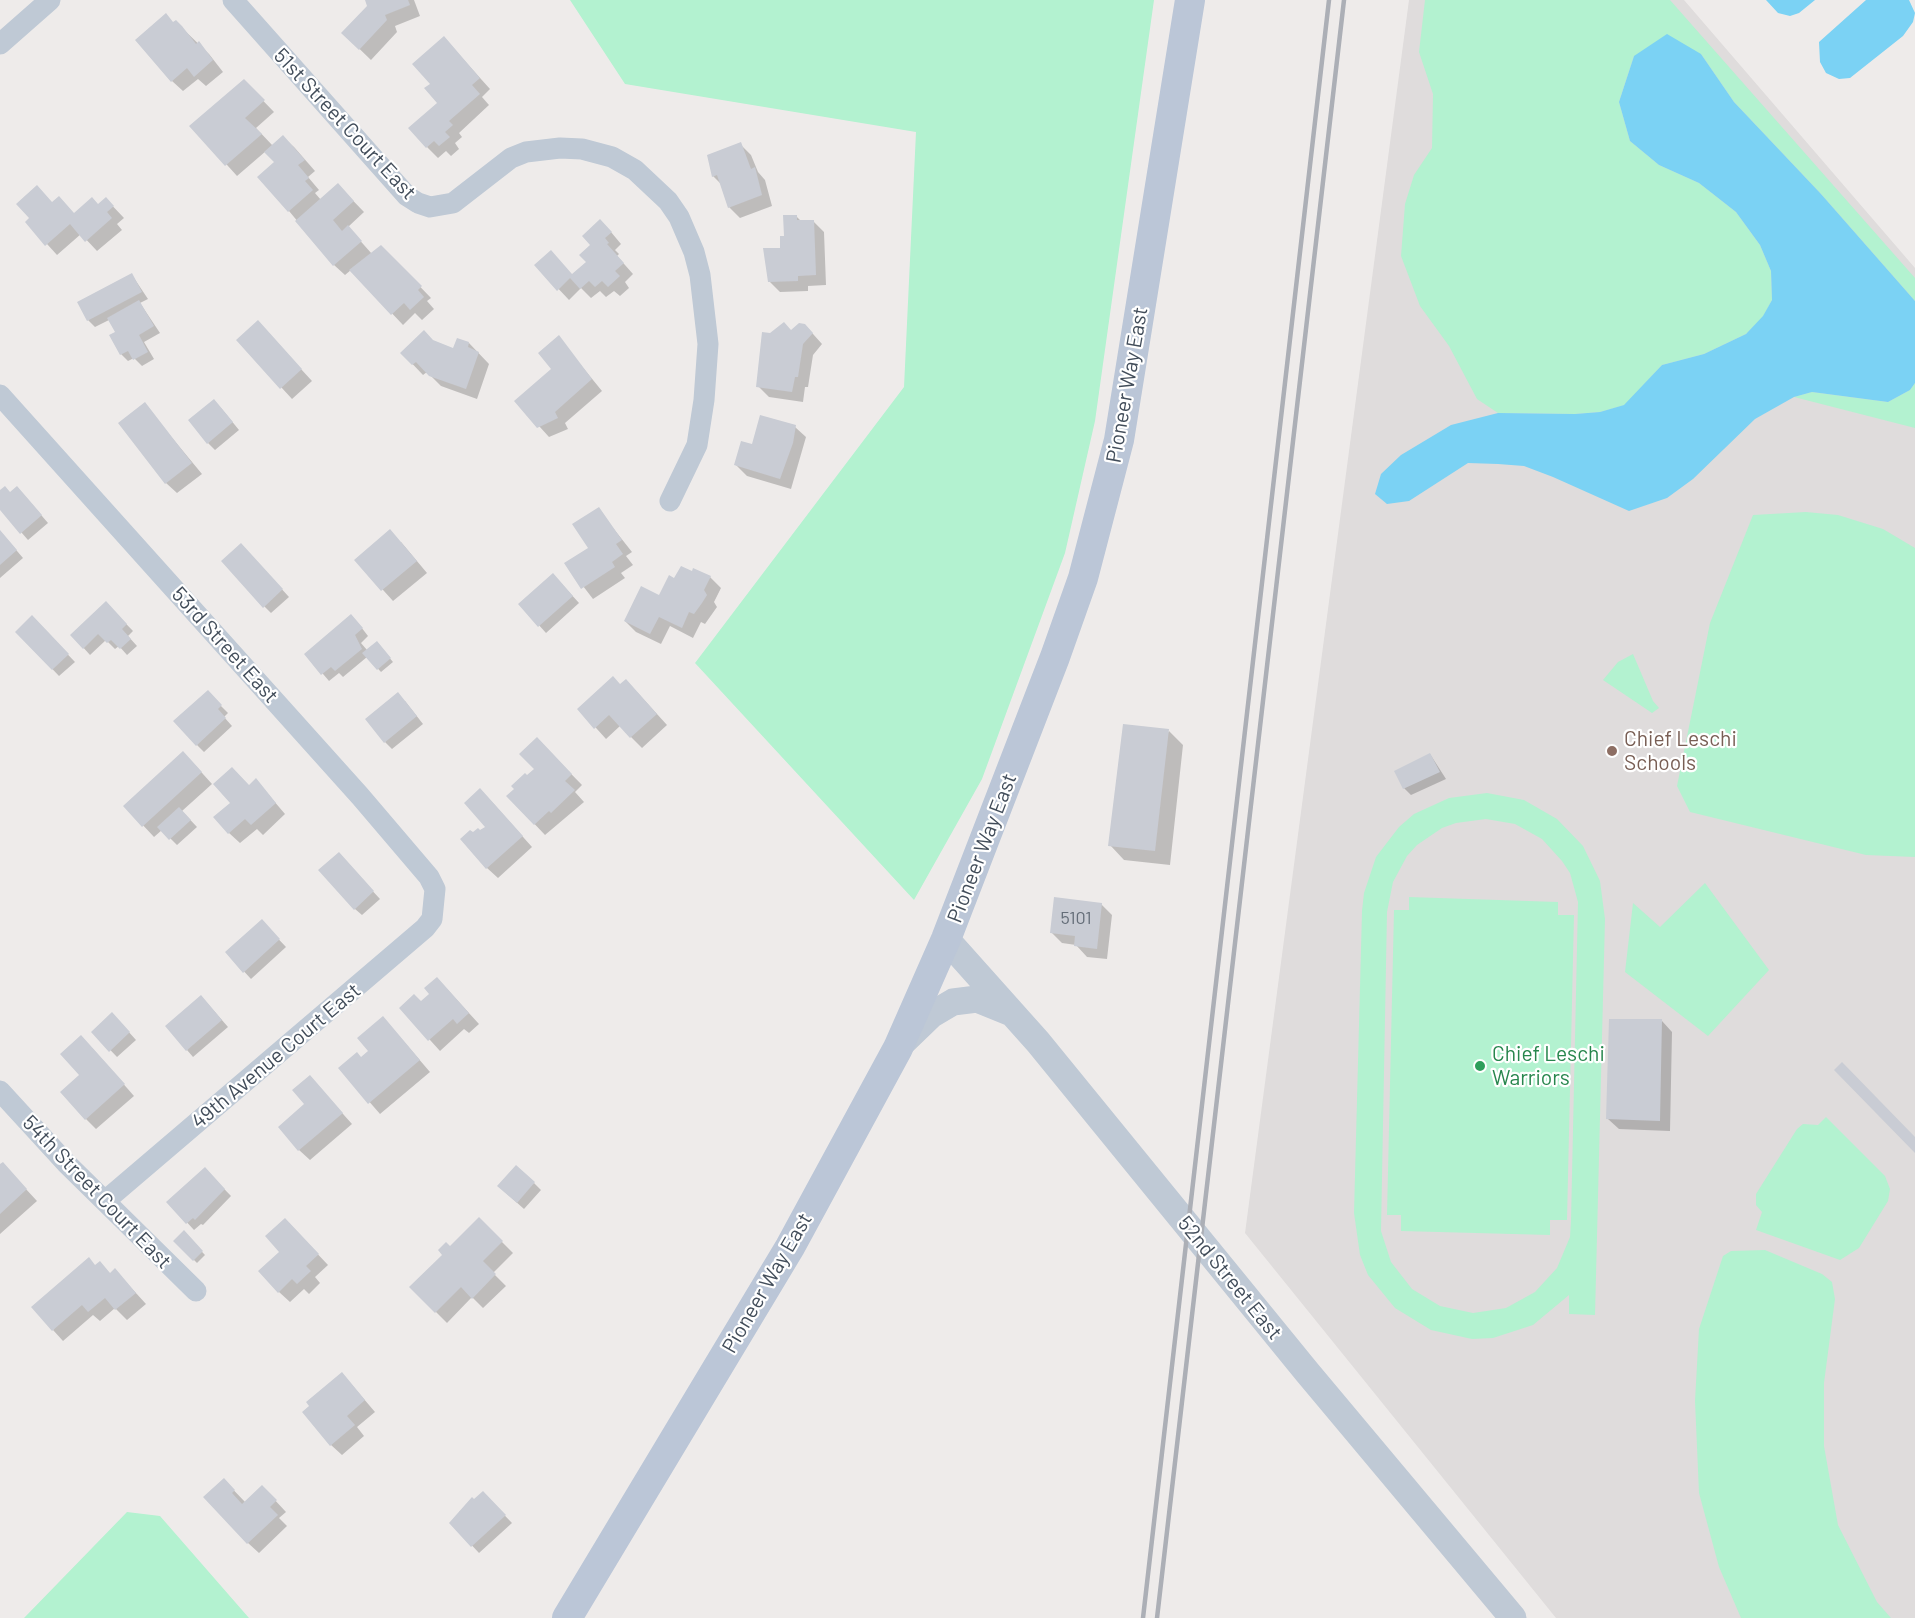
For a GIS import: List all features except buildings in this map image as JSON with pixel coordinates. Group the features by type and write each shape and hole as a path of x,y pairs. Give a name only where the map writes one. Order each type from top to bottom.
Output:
{"main road":[{"name":"Pioneer Way East","path":"567,1618 790,1247 898,1048 946,939 1055,657 1083,578 1119,440 1190,0"}],"street":[{"path":"0,44 50,0"},
{"name":"51st Street Court East","path":"232,0 406,196 418,203 430,207 453,203 511,158 526,152 560,148 582,149 612,157 635,170 668,201 679,217 694,252 700,275 708,344 704,400 697,445 670,501"},
{"name":"53rd Street East","path":"0,395 429,877 435,889 435,902"},
{"name":"49th Avenue Court East","path":"105,1202 425,928 432,919 435,902"},
{"name":"52nd Street East","path":"946,939 1038,1042 1299,1363 1513,1618"},
{"path":"898,1048 924,1021 953,1002 978,999 1011,1014"},
{"name":"54th Street Court East","path":"0,1091 66,1163 196,1291"}],"shaded area":[{"name":"Chief Leschi Schools","path":"1409,0 1684,0 1915,268 1915,1618 1556,1618 1245,1233"}],"green space":[{"path":"570,0 1154,0 1095,421 1065,553 982,779 914,900 695,663 904,387 916,132 625,84"},
{"path":"1425,0 1670,0 1915,278 1915,301 1821,194 1734,102 1701,54 1634,56 1619,102 1630,141 1659,165 1699,183 1736,212 1760,245 1771,271 1772,300 1763,317 1746,334 1704,354 1662,365 1625,405 1600,412 1575,414 1498,413 1477,399 1449,346 1420,306 1401,256 1405,204 1414,175 1432,148 1433,94 1419,52"},
{"path":"1915,383 1915,428 1794,397 1812,392 1888,402 1910,390"},
{"path":"1806,512 1838,515 1883,529 1915,548 1915,857 1866,855 1690,812 1677,786 1710,623 1753,515"},
{"path":"1633,654 1653,701 1659,708 1652,713 1603,680 1618,662"},
{"path":"1487,793 1524,800 1557,819 1583,846 1600,881 1605,919 1595,1315 1569,1314 1569,1295 1533,1325 1493,1338 1472,1339 1431,1330 1395,1308 1368,1275 1360,1255 1354,1213 1364,893 1376,857 1399,827 1414,814 1449,798","holes":["1486,819 1515,824 1542,839 1562,861 1570,873 1578,902 1570,1237 1557,1268 1535,1292 1506,1308 1473,1313 1440,1306 1412,1289 1391,1262 1381,1231 1387,912 1393,882 1407,856 1417,845 1442,828 1456,823"]},
{"path":"1705,883 1769,970 1708,1036 1625,972 1633,903 1660,927"},
{"name":"Chief Leschi Warriors","path":"1409,897 1558,902 1558,915 1574,915 1567,1220 1550,1220 1550,1235 1401,1231 1401,1215 1387,1215 1394,910 1409,910"},
{"path":"1826,1117 1885,1176 1890,1189 1888,1201 1859,1248 1840,1260 1756,1230 1762,1212 1756,1205 1756,1194 1797,1129 1803,1124 1818,1125"},
{"path":"1765,1250 1822,1274 1832,1282 1835,1299 1824,1383 1824,1446 1838,1525 1877,1602 1891,1618 1741,1618 1719,1567 1699,1493 1695,1401 1699,1329 1723,1256 1731,1251"},
{"path":"127,1512 160,1516 249,1618 24,1618"}],"water":[{"path":"1766,0 1815,0 1799,13 1790,16 1778,13"},
{"path":"1866,0 1909,0 1915,13 1913,22 1903,36 1850,78 1839,79 1826,73 1820,62 1819,42"},
{"path":"1667,34 1701,54 1734,102 1821,194 1915,301 1915,383 1910,390 1888,402 1812,392 1794,397 1755,419 1693,479 1667,498 1629,511 1524,466 1468,463 1409,501 1387,504 1375,494 1381,474 1401,455 1451,425 1498,413 1575,414 1600,412 1624,405 1662,365 1704,354 1746,334 1763,316 1772,300 1771,271 1760,245 1736,212 1699,183 1659,165 1630,141 1619,102 1634,56"}],"railway":[{"path":"1143,1618 1329,0"},
{"path":"1157,1618 1344,0"}],"place":[{"name":"Chief Leschi Schools","path":"1612,751"},
{"name":"Chief Leschi Warriors","path":"1480,1066"}]}
